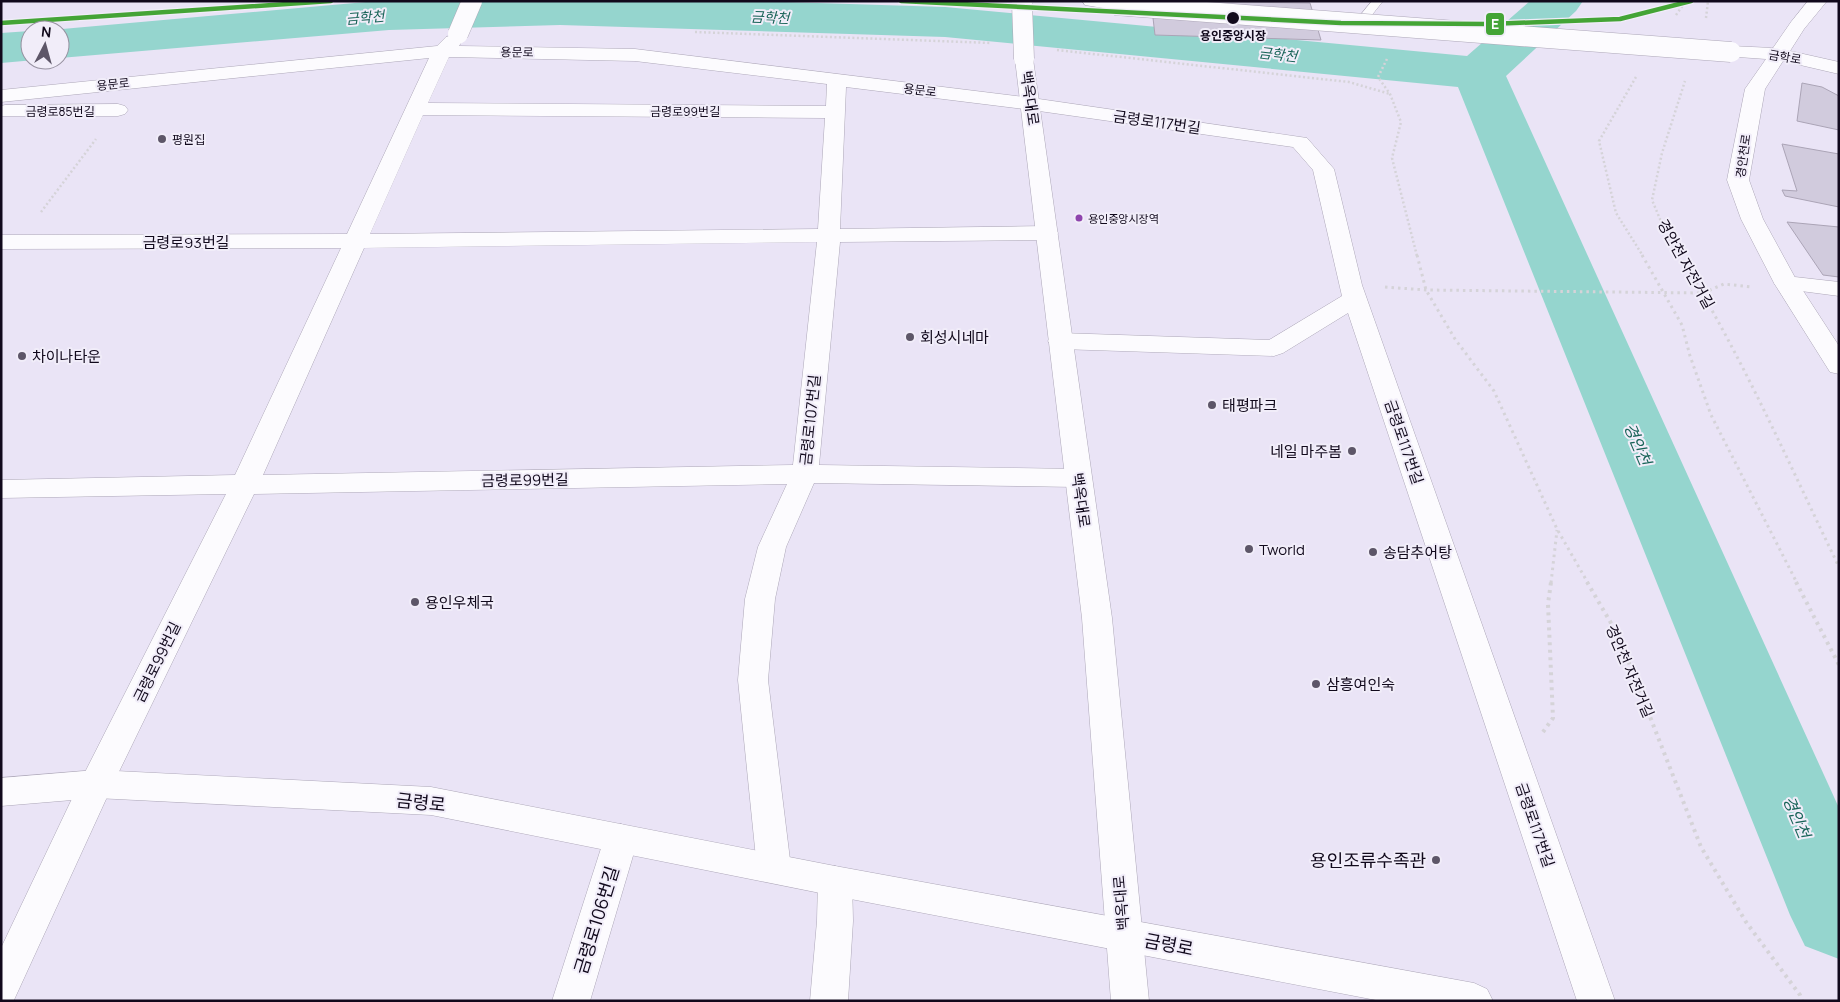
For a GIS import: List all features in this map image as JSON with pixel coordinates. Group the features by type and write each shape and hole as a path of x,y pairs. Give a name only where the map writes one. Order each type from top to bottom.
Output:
{"street":[{"name":"금령로99번길","path":"1,988 96,784 244,486 415,109 472,1"},
{"name":"금학로","path":"1091,1 1115,5 1778,54 1839,68"},
{"name":"경안천로","path":"1818,1 1796,26 1755,89 1738,180 1752,219 1786,283 1839,366"},
{"name":"백옥대로","path":"1023,3 1024,59 1032,104 1060,342 1097,618 1130,1001"},
{"name":"용문로","path":"1,96 450,42 635,55 1032,104"},
{"name":"금령로107번길","path":"774,868 753,680 760,599 772,547 805,474 829,235 837,80"},
{"name":"금령로117번길","path":"1032,104 1300,142 1323,169 1354,299 1596,1001"},
{"name":"금령로99번길","path":"415,109 835,112"},
{"name":"금령로85번길","path":"1,111 118,110"},
{"path":"354,241 1047,233"},
{"name":"금령로93번길","path":"10,242 354,241"},
{"path":"1786,283 1839,290"},
{"path":"1060,342 1274,348 1354,299"},
{"name":"금령로99번길","path":"244,486 805,474 1078,478"},
{"path":"1,489 244,486"},
{"name":"금령로","path":"1,792 96,784 431,801 835,881 1474,1001"},
{"name":"금령로106번길","path":"571,1001 621,839"},
{"path":"829,1001 835,881"}],"lane":[{"path":"1360,23 1378,1"}],"path":[{"path":"1675,17 1686,1"},
{"path":"1704,23 1707,15 1708,1"},
{"path":"1638,72 1599,141 1616,213 1664,291 1682,326 1690,356 1711,415 1839,665"},
{"name":"경안천 자전거길","path":"1686,75 1662,153 1652,200 1668,238 1703,293 1736,355 1839,567"},
{"name":"경안천 자전거길","path":"1378,76 1390,94 1401,122 1392,158 1426,290 1455,339 1494,391 1557,529 1618,635 1701,847 1746,922 1800,995 1802,1001"},
{"path":"10,242 118,110"},
{"path":"1426,290 1664,291 1703,293 1724,284"},
{"path":"1515,765 1553,718 1548,604 1557,529"}],"building":[{"path":"1151,1 1310,3 1321,40 1155,35"},
{"path":"1802,83 1822,87 1839,96 1839,130 1797,121"},
{"path":"1782,144 1839,154 1839,207 1785,196 1782,190 1797,191"},
{"path":"1787,222 1839,227 1839,277 1823,275"}],"waterway":[{"name":"경안천","path":"1479,73 1559,1"},
{"name":"금학천","path":"70,42 389,15 560,10 945,22 1479,73"},
{"name":"금학천","path":"1,48 20,47"},
{"name":"경안천","path":"1479,73 1839,915"}],"transit line":[{"name":"E","path":"1,23 331,1"},
{"name":"E","path":"901,1 1341,23 1489,24 1620,19 1691,1"}],"place":[{"name":"용인중앙시장","path":"1233,18"},
{"name":"평원집","path":"162,139"},
{"name":"용인중앙시장역","path":"1079,218"},
{"name":"회성시네마","path":"910,337"},
{"name":"차이나타운","path":"22,356"},
{"name":"태평파크","path":"1212,405"},
{"name":"네일 마주봄","path":"1352,451"},
{"name":"Tworld","path":"1249,549"},
{"name":"송담추어탕","path":"1373,552"},
{"name":"용인우체국","path":"415,602"},
{"name":"삼흥여인숙","path":"1316,684"},
{"name":"용인조류수족관","path":"1436,860"}]}
